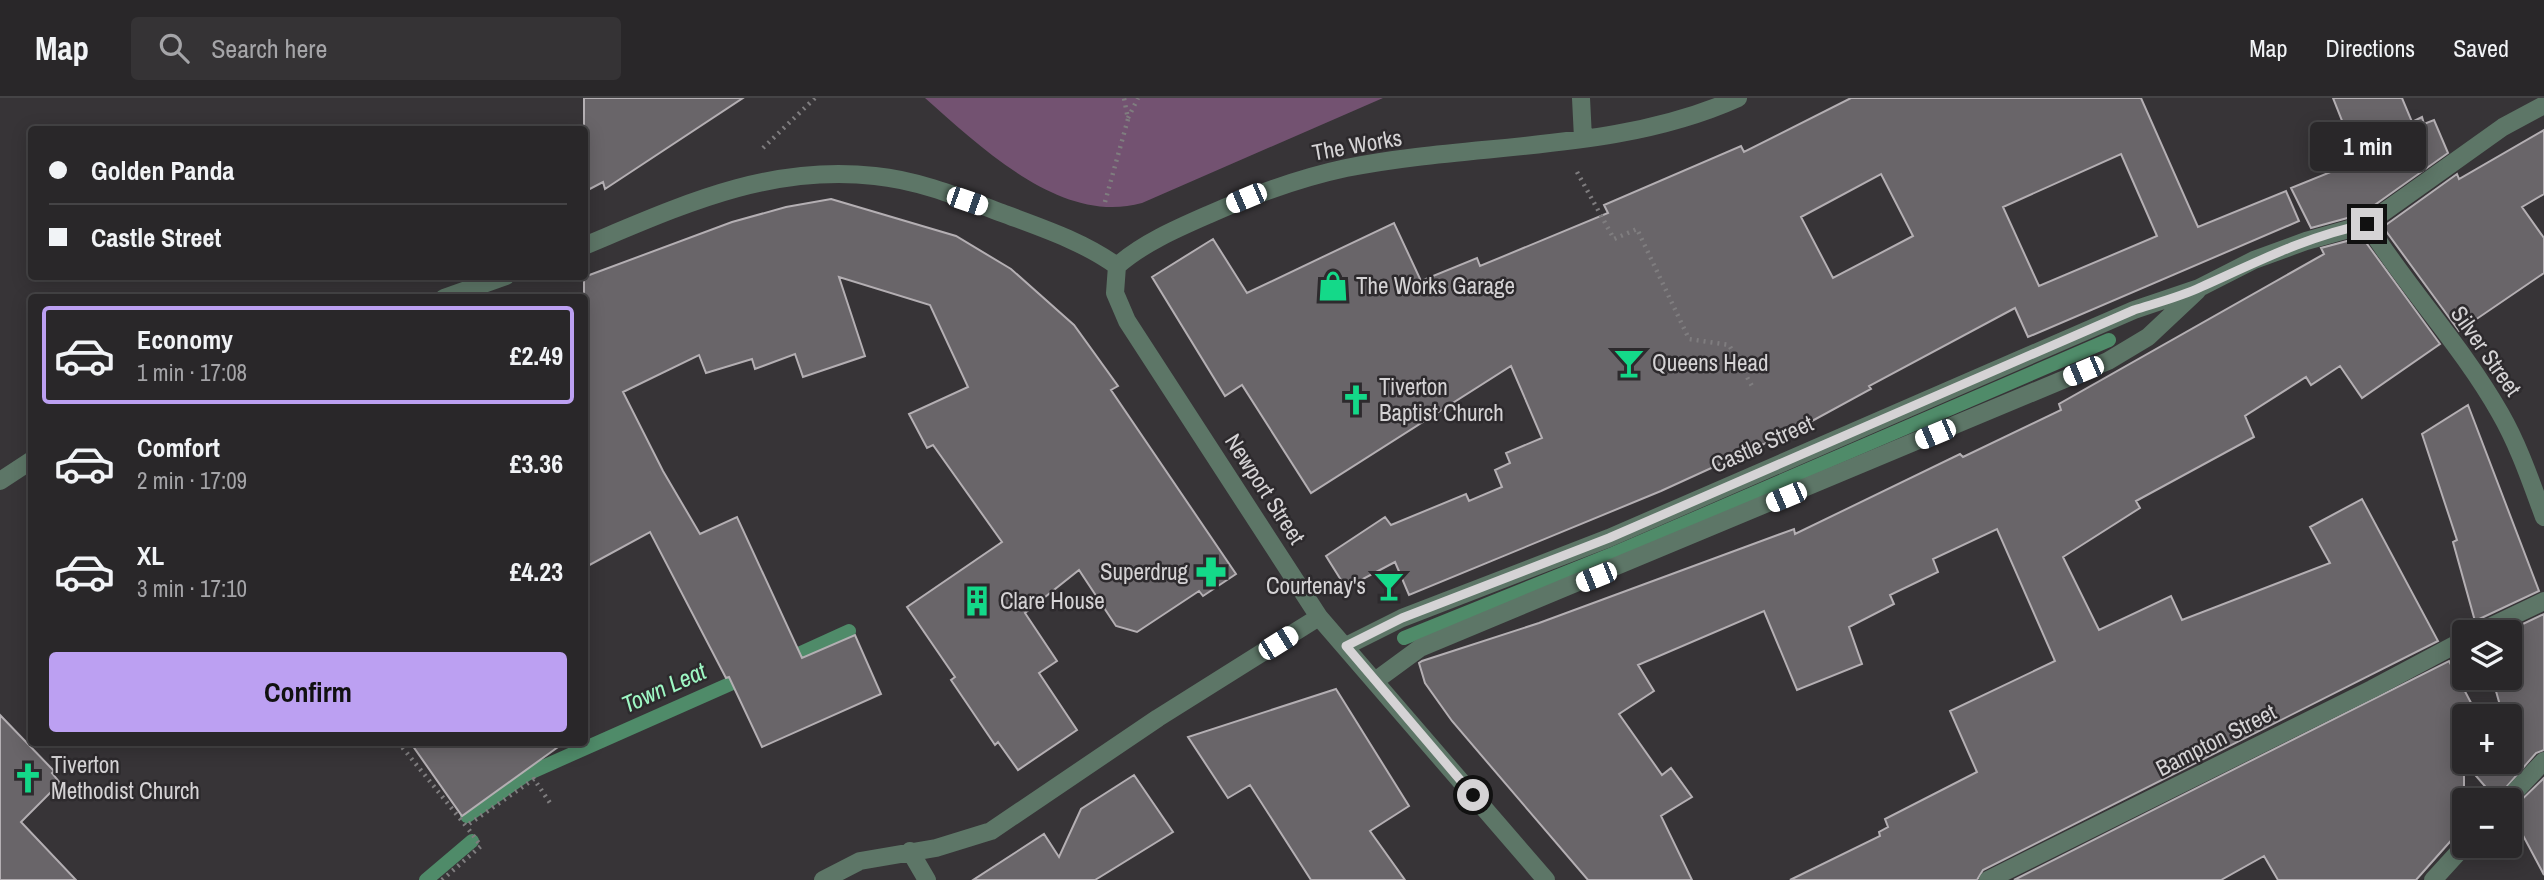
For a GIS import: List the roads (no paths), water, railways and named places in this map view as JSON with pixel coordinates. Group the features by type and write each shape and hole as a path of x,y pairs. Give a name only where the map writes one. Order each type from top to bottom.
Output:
{"street":[{"path":"1581,98 1583,138"},
{"name":"The Works","path":"1117,266 1131,254 1187,224 1246,198 1300,180 1347,168 1560,142 1623,131 1682,118 1738,98"},
{"path":"2367,224 2503,127 2544,105"},
{"path":"588,244 720,190 827,174 876,176 927,187 986,207 1091,247 1117,266"},
{"name":"Castle Street","path":"1346,646 1402,618 1609,538 2134,310 2199,288 2254,260 2339,230 2367,224"},
{"name":"Silver Street","path":"2367,224 2389,259 2454,344 2500,414 2525,467 2544,517"},
{"name":"Newport Street","path":"1117,266 1115,293 1127,321 1320,617 1546,880"},
{"path":"455,294 495,280"},
{"name":"Castle Street","path":"1375,681 1420,648 2108,361 2148,337 2199,288"},
{"path":"0,481 28,463"},
{"path":"2504,620 2544,601"},
{"path":"823,880 860,862 936,848 992,831 1158,718 1320,617"},
{"name":"Bampton Street","path":"1988,880 2349,701 2452,646"},
{"path":"2518,788 2544,761"},
{"path":"910,851 927,880"},
{"path":"2433,880 2453,858"}],"waterway":[{"path":"1404,638 1615,553 2109,340"},
{"name":"Town Leat","path":"783,661 849,631"},
{"name":"Town Leat","path":"467,816 527,774 748,676"},
{"name":"Town Leat","path":"426,880 472,841"}],"place":[{"name":"The Works Garage","path":"1333,286"},
{"name":"Queens Head","path":"1629,363"},
{"name":"Tiverton Baptist Church","path":"1356,400"},
{"name":"Superdrug","path":"1211,572"},
{"name":"Courtenay's","path":"1389,586"},
{"name":"Clare House","path":"977,601"},
{"name":"Tiverton Methodist Church","path":"28,778"}]}
